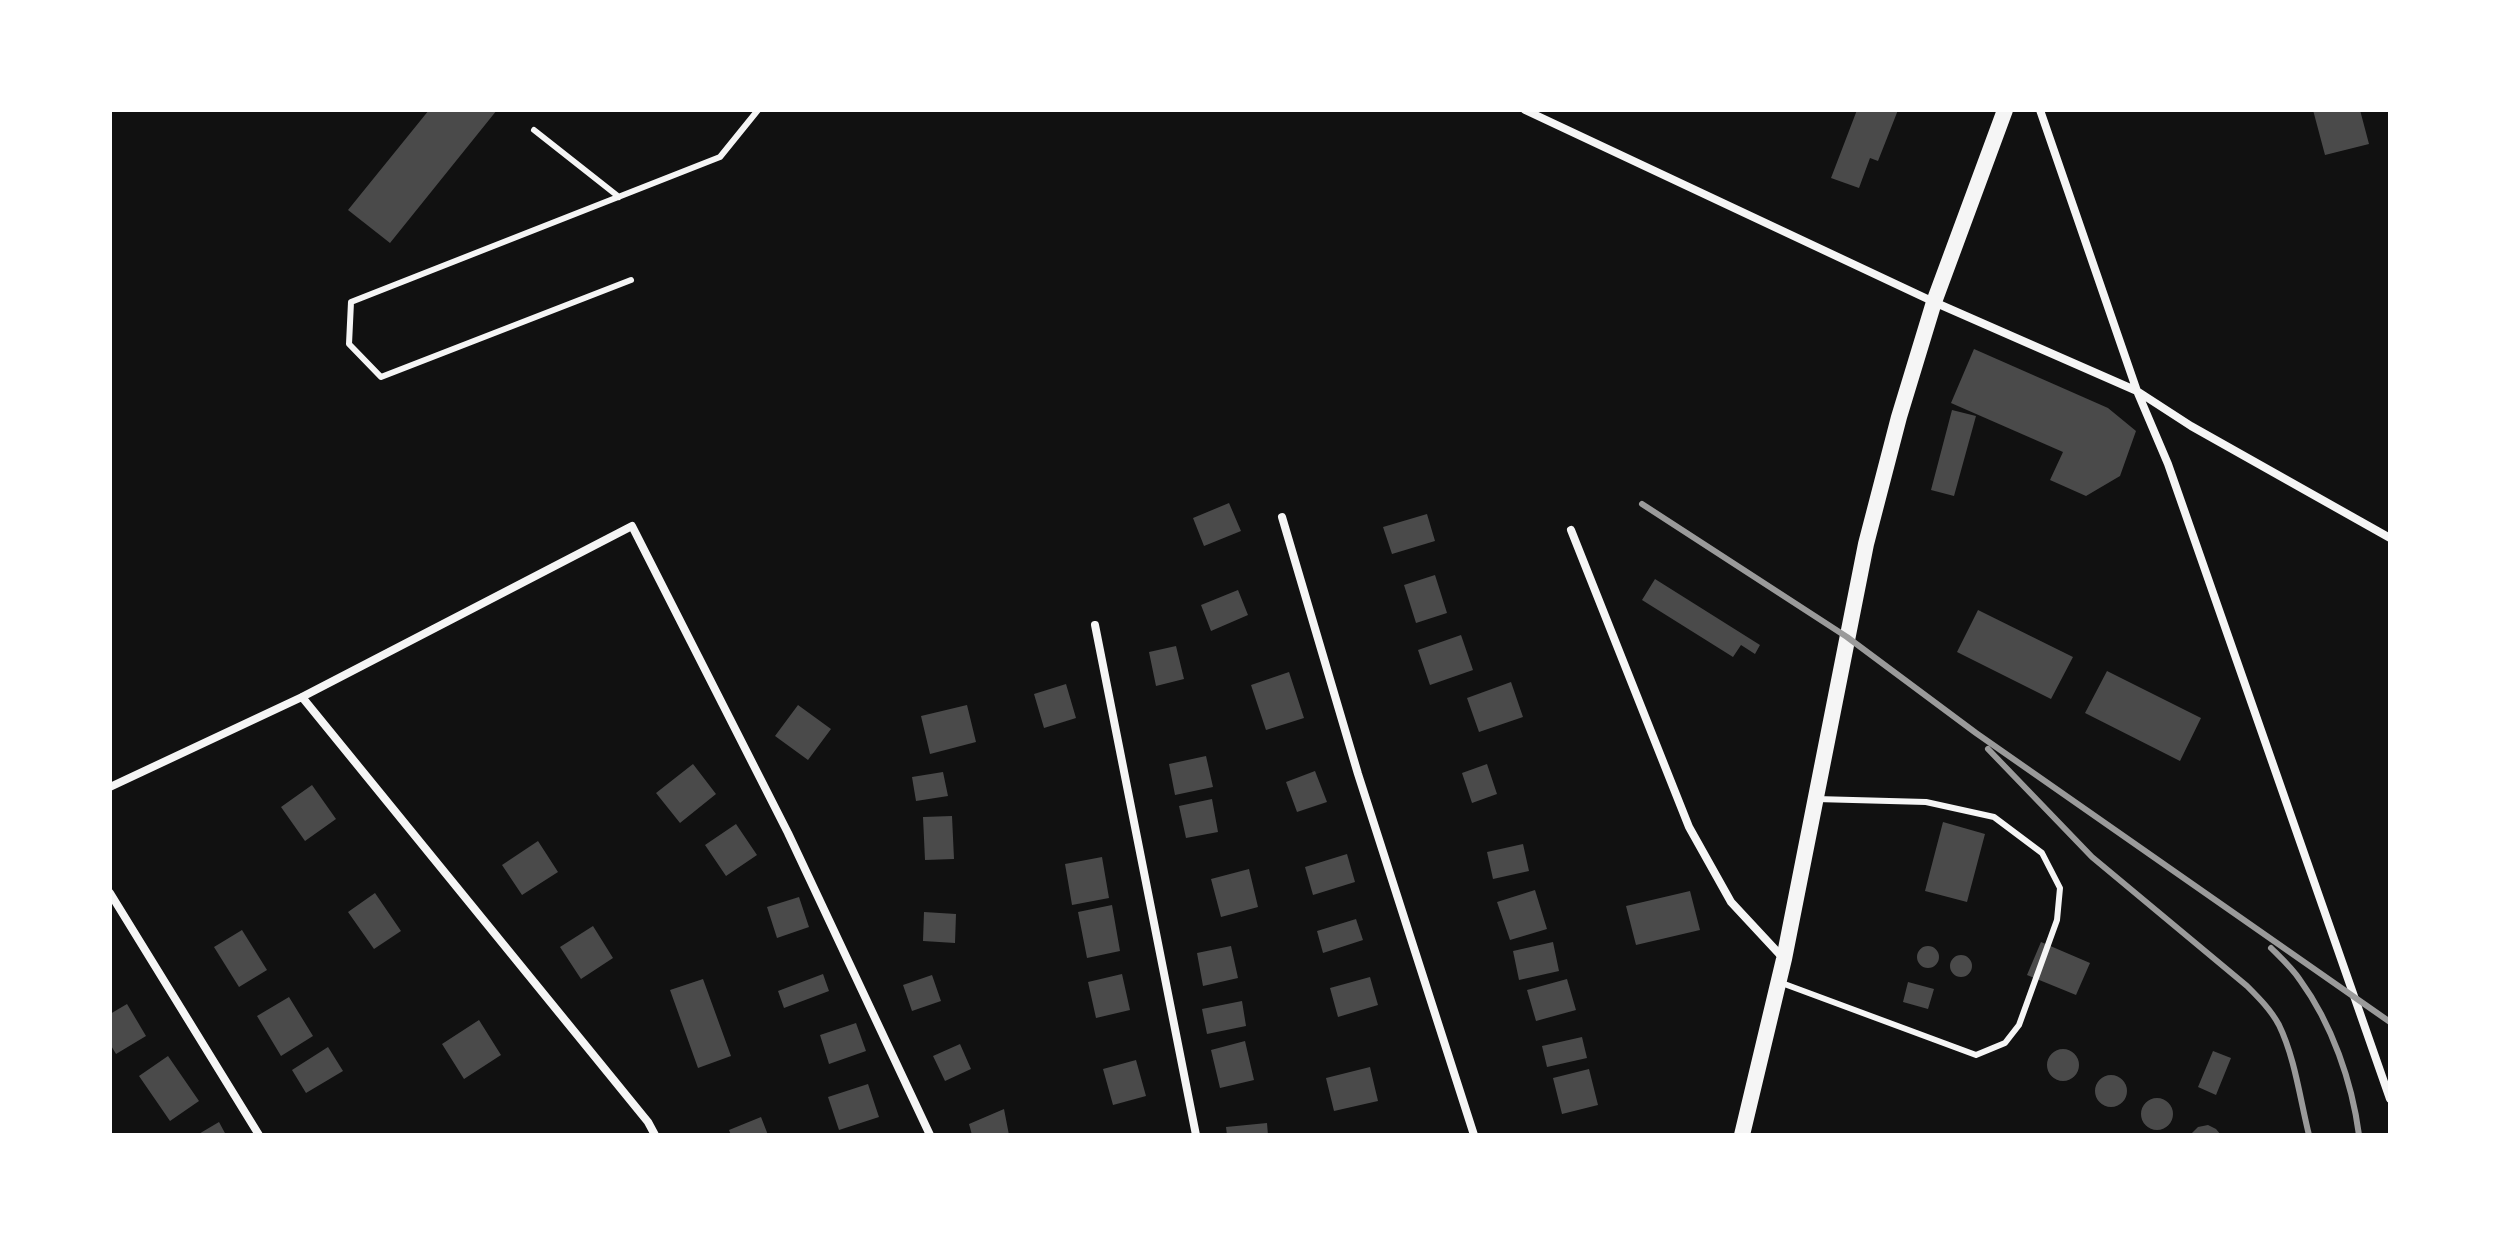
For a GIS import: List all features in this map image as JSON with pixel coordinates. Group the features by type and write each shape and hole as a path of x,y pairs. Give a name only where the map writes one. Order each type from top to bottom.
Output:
{"main road":[{"path":"1742,1135 1784,959 1866,544 1899,417 1934,302 2003,111"}],"street":[{"path":"1525,110 1934,302 2137,391 2191,426 2390,538"},
{"path":"1540,119 1546,110"},
{"path":"2040,110 2137,391 2168,464 2390,1099"},
{"path":"1282,517 1358,774 1474,1135"},
{"path":"110,787 302,697 632,526 788,833 930,1135"},
{"path":"1571,530 1689,827 1731,902 1784,959"},
{"path":"1095,625 1196,1135"},
{"path":"302,697 638,1110 655,1135"},
{"path":"110,893 259,1135"}],"lane":[{"path":"631,280 381,377 349,344 351,302 720,157 758,110"},
{"path":"534,130 619,197"},
{"path":"1779,982 1976,1055 2005,1043 2019,1025 2057,920 2060,888 2042,853 1994,817 1926,802 1816,799"}],"building":[{"path":"429,110 497,110 390,243 348,210"},
{"path":"1857,110 1898,110 1878,161 1870,158 1859,188 1831,178"},
{"path":"2313,110 2360,110 2369,144 2325,155"},
{"path":"1974,349 2108,408 2136,431 2120,476 2086,496 2050,480 2063,452 1951,403"},
{"path":"1952,410 1976,416 1954,496 1931,490"},
{"path":"1229,503 1241,531 1204,546 1193,518"},
{"path":"1427,514 1435,541 1392,554 1383,527"},
{"path":"1435,575 1447,613 1416,623 1404,585"},
{"path":"1655,579 1760,645 1755,654 1741,645 1733,657 1642,600"},
{"path":"1238,590 1248,615 1211,631 1201,605"},
{"path":"1978,610 2073,657 2051,699 1957,652"},
{"path":"1461,635 1473,670 1430,685 1418,650"},
{"path":"1176,646 1184,679 1156,686 1149,652"},
{"path":"2107,671 2201,718 2180,761 2085,713"},
{"path":"1289,672 1304,718 1266,730 1251,685"},
{"path":"1511,682 1523,717 1479,732 1467,698"},
{"path":"1066,684 1076,718 1044,728 1034,694"},
{"path":"798,705 831,729 808,760 775,736"},
{"path":"967,705 976,742 930,754 921,716"},
{"path":"1206,756 1213,787 1175,795 1169,764"},
{"path":"693,764 716,794 680,823 656,793"},
{"path":"1487,764 1497,794 1472,803 1462,773"},
{"path":"1315,771 1327,802 1297,812 1286,782"},
{"path":"943,772 948,796 916,801 912,777"},
{"path":"312,785 336,819 305,841 281,807"},
{"path":"1212,799 1218,832 1186,838 1179,806"},
{"path":"952,816 954,859 925,860 923,817"},
{"path":"1943,822 1985,834 1967,902 1925,891"},
{"path":"736,824 757,855 726,876 705,845"},
{"path":"538,841 558,872 522,895 502,865"},
{"path":"1523,844 1529,871 1493,879 1487,852"},
{"path":"1347,854 1355,882 1313,895 1305,867"},
{"path":"1102,857 1109,898 1072,905 1065,864"},
{"path":"1249,869 1258,907 1221,917 1211,879"},
{"path":"1535,890 1547,929 1510,940 1497,902"},
{"path":"1690,891 1700,930 1636,945 1626,906"},
{"path":"375,893 401,931 374,949 348,912"},
{"path":"799,897 809,927 777,938 767,907"},
{"path":"1112,905 1120,951 1087,958 1078,912"},
{"path":"924,912 956,914 955,943 923,941"},
{"path":"1356,919 1363,940 1323,953 1317,931"},
{"path":"593,926 613,958 581,979 560,947"},
{"path":"242,930 267,970 239,987 214,947"},
{"path":"1553,942 1559,971 1519,980 1513,951"},
{"path":"2041,942 2090,963 2076,995 2027,975"},
{"path":"1231,946 1238,978 1203,986 1197,953"},
{"path":"1928,946 1936,949 1939,957 1936,965 1928,968 1920,965 1917,957 1920,949"},
{"path":"1961,955 1969,958 1972,966 1969,974 1961,977 1953,974 1950,966 1953,958"},
{"path":"823,974 829,991 784,1008 778,991"},
{"path":"1122,974 1130,1010 1096,1018 1088,982"},
{"path":"932,975 941,1001 912,1011 903,985"},
{"path":"1370,977 1378,1005 1338,1017 1330,988"},
{"path":"703,979 731,1056 698,1068 670,990"},
{"path":"1567,979 1576,1010 1536,1021 1527,990"},
{"path":"1908,982 1934,989 1928,1009 1903,1002"},
{"path":"289,997 313,1036 281,1056 257,1016"},
{"path":"1242,1001 1246,1026 1207,1034 1202,1009"},
{"path":"127,1004 146,1036 116,1054 110,1044 110,1014"},
{"path":"479,1020 501,1055 464,1079 442,1044"},
{"path":"856,1023 866,1051 829,1064 820,1035"},
{"path":"1582,1037 1587,1058 1547,1067 1542,1046"},
{"path":"1245,1041 1254,1080 1220,1088 1211,1050"},
{"path":"960,1044 971,1069 945,1081 933,1056"},
{"path":"328,1047 343,1071 306,1093 292,1070"},
{"path":"2063,1049 2074,1054 2079,1065 2074,1076 2063,1081 2052,1076 2047,1065 2052,1054"},
{"path":"2213,1051 2231,1058 2216,1095 2198,1087"},
{"path":"168,1056 199,1101 170,1121 139,1076"},
{"path":"1136,1060 1146,1096 1113,1105 1103,1069"},
{"path":"1370,1067 1378,1101 1334,1111 1326,1078"},
{"path":"1589,1069 1598,1105 1562,1114 1553,1078"},
{"path":"2111,1075 2122,1080 2127,1091 2122,1102 2111,1107 2100,1102 2095,1091 2100,1080"},
{"path":"868,1084 879,1117 839,1130 828,1097"},
{"path":"2157,1098 2168,1103 2173,1114 2168,1125 2157,1130 2146,1125 2141,1114 2146,1103"},
{"path":"1004,1109 1009,1135 972,1135 969,1124"},
{"path":"761,1117 768,1135 731,1135 729,1130"},
{"path":"219,1122 226,1135 197,1135"},
{"path":"1267,1123 1268,1135 1227,1135 1226,1127"},
{"path":"2208,1125 2221,1135 2190,1135 2198,1127"}],"railway":[{"path":"1642,504 1847,637 1976,733 2390,1022"},
{"path":"1988,749 2092,857 2247,986 2264,1004 2279,1025 2289,1051 2309,1135"},
{"path":"2271,948 2300,980 2331,1034 2346,1074 2359,1135"}]}
